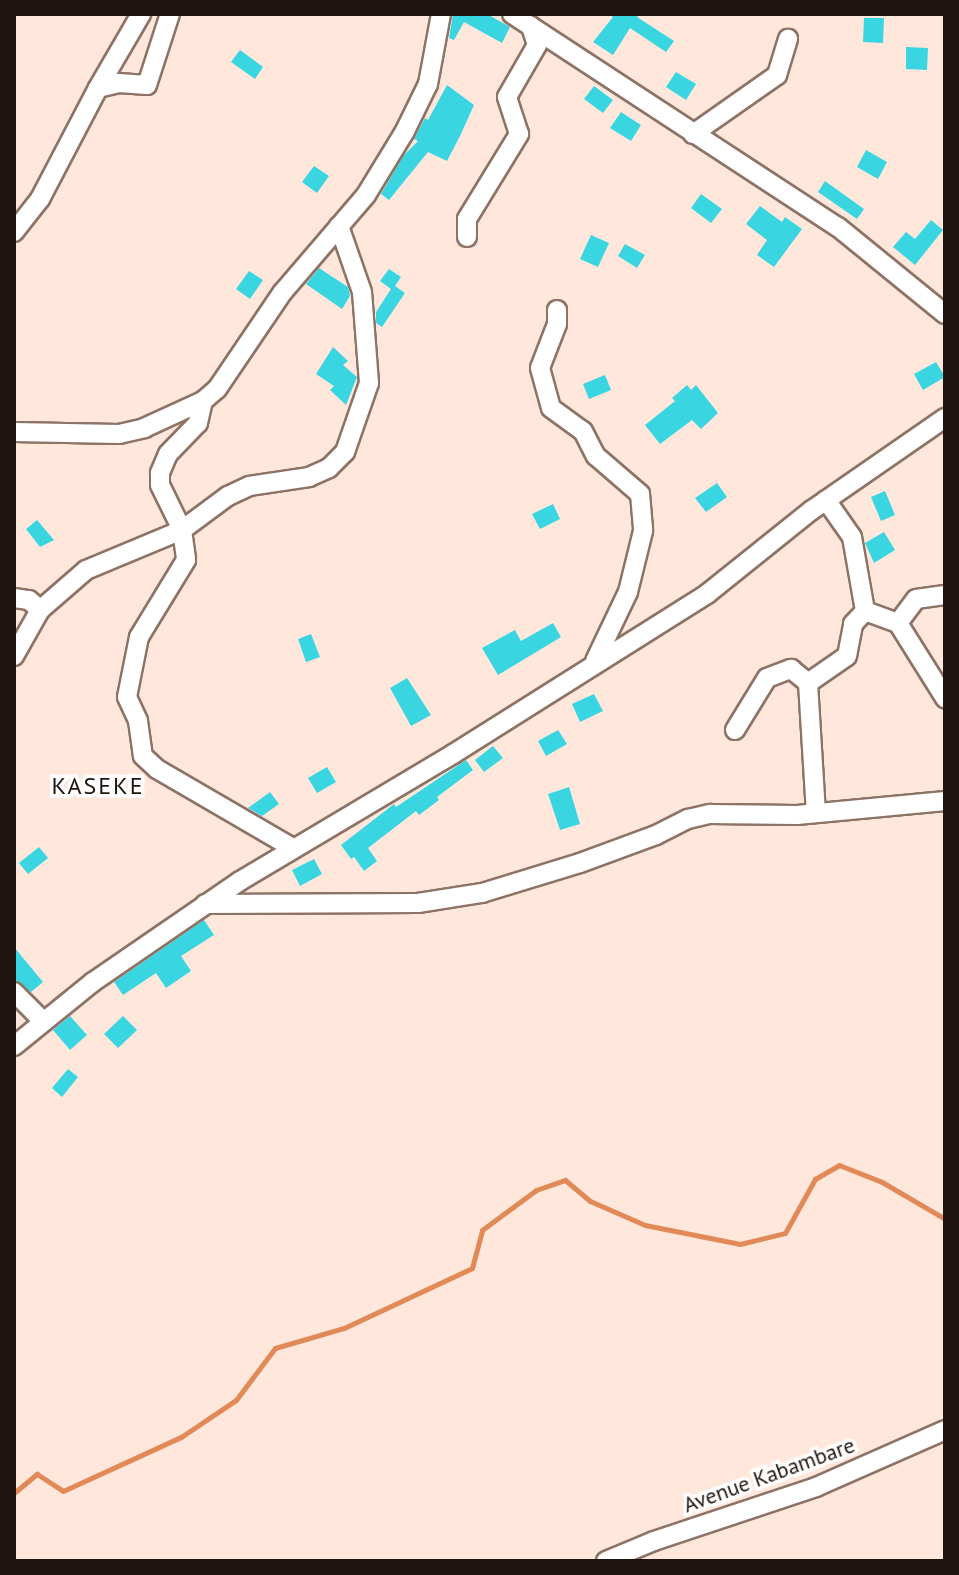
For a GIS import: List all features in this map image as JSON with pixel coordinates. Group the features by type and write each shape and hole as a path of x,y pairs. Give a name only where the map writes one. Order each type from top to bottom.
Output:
{"street":[{"path":"14,232 40,199 141,14"},
{"path":"98,88 119,83 147,85 163,26 170,14"},
{"path":"14,432 119,434 144,428 203,401 232,373 253,332 366,195 428,84 441,14"},
{"path":"512,14 838,227 945,314"},
{"path":"467,237 467,219 519,134 507,97 537,45 531,26"},
{"path":"693,134 777,75 788,39"},
{"path":"14,656 40,610 86,570 182,530 228,496 249,486 309,477 329,468 345,452 369,383 362,292 339,226"},
{"path":"557,310 557,324 540,368 551,408 583,431 596,456 640,494 643,531 628,592 595,661"},
{"path":"203,401 198,423 168,454 160,473 160,485 182,530 186,560 139,637 127,684 127,697 138,721 143,756 178,782 293,848"},
{"path":"14,1046 42,1020 205,904 453,754 595,661 707,594 826,500 945,418"},
{"path":"826,500 852,537 865,611"},
{"path":"898,623 916,599 945,595"},
{"path":"14,598 29,600 40,610"},
{"path":"865,611 898,623 945,698"},
{"path":"808,683 847,656 853,624 865,611"},
{"path":"735,730 767,678 791,669 808,683 816,813"},
{"path":"205,904 418,903 482,893 580,863 656,835 688,819 710,814 816,813 945,801"},
{"path":"14,992 42,1020"},
{"name":"Avenue Kabambare","path":"606,1561 654,1541 816,1487 945,1430"}],"building":[{"path":"453,14 487,14 510,27 502,43 464,22 454,40 449,38"},
{"path":"608,14 639,14 637,17 674,41 666,52 630,28 613,55 593,42 613,17"},
{"path":"864,18 884,18 883,43 863,42"},
{"path":"906,47 928,48 927,70 906,69"},
{"path":"240,50 263,67 255,79 231,62"},
{"path":"676,72 696,84 686,100 666,87"},
{"path":"447,85 474,105 460,136 447,161 428,152 389,200 381,194 404,155 418,141 414,139"},
{"path":"594,86 613,100 603,113 584,99"},
{"path":"621,112 641,125 631,141 610,128"},
{"path":"866,150 887,162 878,179 857,167"},
{"path":"314,166 329,176 317,193 302,182"},
{"path":"825,181 864,209 857,219 818,192"},
{"path":"701,194 722,209 711,223 691,208"},
{"path":"760,206 782,222 785,217 802,229 774,267 757,255 767,240 746,224"},
{"path":"931,220 943,230 915,265 893,247 906,232 915,239"},
{"path":"591,235 609,243 598,267 580,259"},
{"path":"625,244 645,255 637,268 618,256"},
{"path":"319,268 348,287 350,296 342,309 306,284"},
{"path":"389,269 401,277 395,286 405,293 382,327 376,323 376,312 391,289 380,281"},
{"path":"249,271 263,280 250,299 236,289"},
{"path":"333,347 348,361 343,365 357,377 346,405 330,390 334,386 316,374"},
{"path":"936,362 945,377 923,390 914,374"},
{"path":"605,375 611,390 589,399 583,384"},
{"path":"687,385 691,390 696,385 718,413 701,429 692,420 660,444 645,425 675,401 672,398"},
{"path":"717,483 727,497 706,512 695,498"},
{"path":"885,491 895,515 881,521 871,497"},
{"path":"553,504 560,519 540,529 532,514"},
{"path":"37,520 54,540 40,547 26,529"},
{"path":"884,532 895,550 874,563 865,543"},
{"path":"553,623 561,637 498,675 482,648 515,630 521,641"},
{"path":"311,634 320,657 306,662 298,639"},
{"path":"407,678 431,715 411,726 390,688"},
{"path":"594,694 603,711 580,722 572,704"},
{"path":"558,730 567,744 546,756 538,741"},
{"path":"493,746 503,758 484,772 475,760"},
{"path":"466,760 473,770 419,815 416,811 368,848 377,861 364,871 354,857 351,859 341,845 394,804 396,807"},
{"path":"327,767 336,782 317,793 308,778"},
{"path":"569,787 580,824 560,830 548,794"},
{"path":"270,792 279,804 262,816 248,808"},
{"path":"39,847 48,858 28,874 19,863"},
{"path":"314,859 322,874 300,886 292,870"},
{"path":"204,920 214,935 181,956 191,971 166,988 156,973 123,995 114,982"},
{"path":"14,947 43,982 31,992 14,980"},
{"path":"70,1016 87,1035 70,1050 53,1030"},
{"path":"123,1016 137,1030 118,1048 104,1034"},
{"path":"68,1069 78,1077 62,1097 52,1088"}],"waterway":[{"path":"14,1493 37,1474 63,1491 181,1437 236,1400 275,1348 344,1328 472,1268 482,1230 536,1190 565,1180 590,1201 645,1225 740,1244 785,1233 815,1179 839,1165 882,1182 945,1219"}],"district":[{"name":"KASEKE","path":"98,786"}]}
